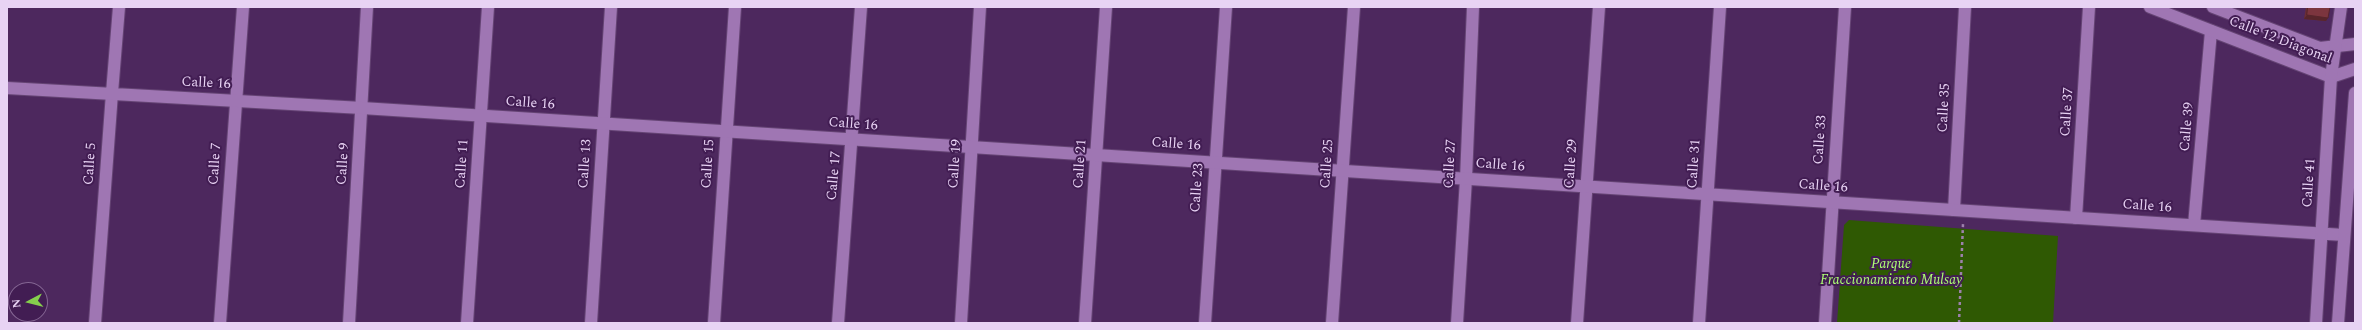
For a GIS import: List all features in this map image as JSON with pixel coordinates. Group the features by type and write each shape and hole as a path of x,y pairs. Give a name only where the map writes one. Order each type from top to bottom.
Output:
{"street":[{"name":"Calle 5","path":"95,323 119,7"},
{"name":"Calle 7","path":"220,323 243,7"},
{"name":"Calle 9","path":"349,323 367,7"},
{"name":"Calle 11","path":"467,323 482,116 488,7"},
{"name":"Calle 13","path":"591,323 611,7"},
{"name":"Calle 15","path":"714,323 735,7"},
{"name":"Calle 17","path":"838,323 861,7"},
{"name":"Calle 19","path":"961,323 980,7"},
{"name":"Calle 21","path":"1085,323 1106,7"},
{"name":"Calle 23","path":"1205,323 1214,163 1226,7"},
{"name":"Calle 25","path":"1332,323 1354,7"},
{"name":"Calle 27","path":"1457,323 1466,179 1473,7"},
{"name":"Calle 29","path":"1577,323 1599,7"},
{"name":"Calle 31","path":"1699,323 1720,7"},
{"name":"Calle 33","path":"1825,323 1845,7"},
{"name":"Calle 35","path":"1954,210 1965,7"},
{"name":"Calle 37","path":"2076,218 2090,7"},
{"name":"Calle 12 Diagonal","path":"2150,7 2331,77 2355,69"},
{"name":"Calle 12 Diagonal","path":"2213,7 2320,48 2346,45"},
{"name":"Calle 41","path":"2316,323 2331,77 2346,45 2341,7"},
{"name":"Calle 39","path":"2194,225 2211,31"},
{"name":"Calle 16","path":"7,88 236,100 2344,235"},
{"path":"2338,323 2355,93"}],"path":[{"path":"1959,323 1963,224"}],"green space":[{"name":"Parque Fraccionamiento Mulsay","path":"1849,220 2058,236 2053,323 1837,323 1844,225"}],"building":[{"path":"2308,7 2330,7 2328,18 2307,15"}]}
